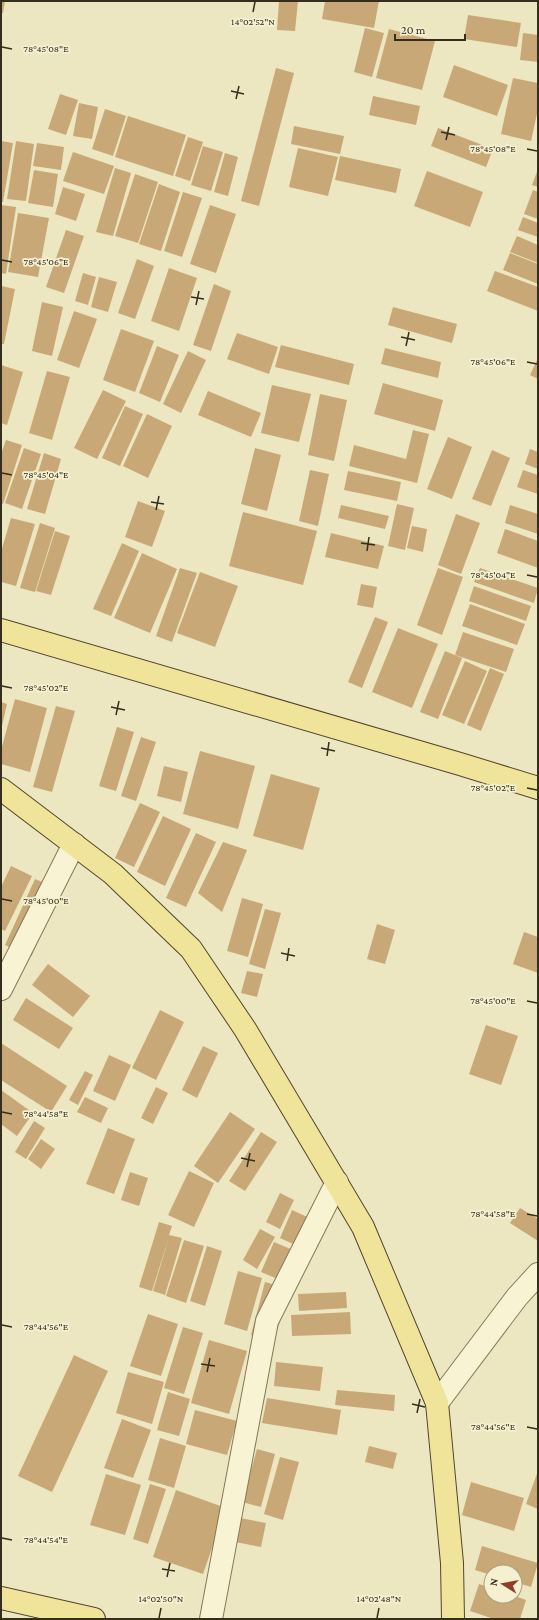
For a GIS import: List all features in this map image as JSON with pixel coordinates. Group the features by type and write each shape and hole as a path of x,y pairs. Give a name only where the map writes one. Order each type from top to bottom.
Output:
{"main road":[{"path":"1,630 538,788"},
{"path":"1,791 113,874 191,949 245,1029 363,1227 438,1402 452,1563 453,1619"},
{"path":"1,1598 94,1619"}],"street":[{"path":"1,989 74,844"},
{"path":"211,1619 267,1321 337,1182"},
{"path":"438,1402 517,1297 538,1274"}],"building":[{"path":"1,1 5,1 3,13 1,13"},
{"path":"279,1 298,1 295,31 277,30"},
{"path":"325,1 379,1 374,28 322,19"},
{"path":"468,15 521,23 517,47 464,39"},
{"path":"365,28 384,33 372,77 354,72"},
{"path":"389,29 435,41 422,90 376,78"},
{"path":"523,33 538,35 538,62 520,60"},
{"path":"454,65 508,85 497,116 443,97"},
{"path":"276,68 294,73 259,206 241,201"},
{"path":"513,78 538,83 538,109 531,141 501,134"},
{"path":"60,94 78,100 66,135 48,129"},
{"path":"373,96 420,106 416,125 369,115"},
{"path":"79,103 98,107 92,139 73,136"},
{"path":"105,109 126,116 113,156 92,149"},
{"path":"128,116 186,135 173,176 115,157"},
{"path":"294,126 344,136 340,154 291,144"},
{"path":"438,128 493,149 486,167 431,146"},
{"path":"188,137 203,142 190,181 175,176"},
{"path":"1,141 13,143 3,202 1,202"},
{"path":"16,141 34,144 26,201 7,199"},
{"path":"37,143 64,147 61,170 33,166"},
{"path":"203,146 223,152 211,191 191,185"},
{"path":"298,148 338,157 328,196 289,187"},
{"path":"73,152 114,166 104,194 63,181"},
{"path":"225,153 238,157 228,196 214,192"},
{"path":"340,156 401,169 396,193 335,180"},
{"path":"115,168 131,173 113,236 96,232"},
{"path":"538,169 538,187 532,185"},
{"path":"34,170 58,174 53,207 28,203"},
{"path":"427,171 483,192 470,227 414,206"},
{"path":"135,174 158,182 138,243 115,236"},
{"path":"159,184 180,192 161,251 139,244"},
{"path":"63,187 85,194 76,221 55,214"},
{"path":"533,190 538,192 538,219 524,214"},
{"path":"183,192 202,198 182,257 164,251"},
{"path":"1,205 16,207 6,274 1,273"},
{"path":"210,205 236,214 216,273 190,264"},
{"path":"18,213 49,218 38,277 8,272"},
{"path":"523,217 538,223 538,237 518,230"},
{"path":"66,230 84,236 64,293 46,287"},
{"path":"517,236 538,245 538,263 510,252"},
{"path":"510,253 538,264 538,284 503,270"},
{"path":"137,259 154,266 135,319 118,313"},
{"path":"169,268 197,278 179,331 151,321"},
{"path":"495,271 538,287 538,311 487,291"},
{"path":"83,273 96,277 88,305 75,301"},
{"path":"99,277 117,282 108,312 91,307"},
{"path":"214,284 231,291 211,351 193,345"},
{"path":"1,286 15,289 4,344 1,344"},
{"path":"42,302 63,307 52,356 32,351"},
{"path":"393,307 457,324 452,343 388,325"},
{"path":"74,311 97,319 79,368 57,360"},
{"path":"121,329 154,341 135,392 103,380"},
{"path":"237,333 278,347 269,374 227,359"},
{"path":"281,345 354,364 349,385 275,367"},
{"path":"157,346 179,355 160,402 139,393"},
{"path":"385,348 441,362 438,378 381,364"},
{"path":"188,351 206,360 181,413 163,404"},
{"path":"538,358 538,379 530,375"},
{"path":"1,365 23,372 7,425 1,423"},
{"path":"47,371 70,377 52,440 29,433"},
{"path":"383,383 443,400 435,431 374,414"},
{"path":"272,385 311,394 299,442 261,433"},
{"path":"103,390 126,401 97,459 74,448"},
{"path":"208,391 261,413 251,437 198,415"},
{"path":"320,394 347,400 334,461 308,455"},
{"path":"125,406 143,414 120,466 102,458"},
{"path":"147,414 172,426 148,478 123,466"},
{"path":"413,430 429,434 417,483 349,466 354,445 406,459"},
{"path":"448,437 472,447 452,499 427,489"},
{"path":"6,440 22,445 3,504 1,503 1,454"},
{"path":"24,448 41,454 22,509 5,503"},
{"path":"255,448 281,455 267,511 241,504"},
{"path":"530,449 538,452 538,469 525,464"},
{"path":"492,450 510,458 491,506 472,499"},
{"path":"44,453 61,459 45,514 27,509"},
{"path":"310,470 329,474 318,526 299,521"},
{"path":"523,470 538,475 538,494 517,487"},
{"path":"348,471 401,482 397,501 344,490"},
{"path":"138,501 165,511 152,547 125,537"},
{"path":"397,504 414,508 405,550 388,546"},
{"path":"341,505 389,516 385,529 338,518"},
{"path":"510,505 538,514 538,534 505,523"},
{"path":"243,512 317,531 303,585 229,566"},
{"path":"456,514 480,523 461,574 438,565"},
{"path":"11,518 35,524 16,586 1,582 1,552"},
{"path":"40,523 55,528 35,592 20,588"},
{"path":"412,526 427,529 423,552 407,548"},
{"path":"505,529 538,541 538,568 497,553"},
{"path":"55,531 70,536 51,595 36,591"},
{"path":"331,533 384,546 378,569 325,557"},
{"path":"122,543 139,551 111,616 93,609"},
{"path":"142,553 177,569 150,633 114,618"},
{"path":"180,568 197,573 172,642 156,636"},
{"path":"438,568 463,577 442,635 417,625"},
{"path":"480,568 538,588 534,603 474,582"},
{"path":"200,572 238,586 215,647 177,633"},
{"path":"361,584 377,587 373,608 357,605"},
{"path":"474,586 531,606 526,621 469,601"},
{"path":"470,604 525,624 517,645 462,626"},
{"path":"375,617 388,622 362,688 348,682"},
{"path":"398,628 438,644 412,708 372,692"},
{"path":"463,632 514,649 506,672 455,655"},
{"path":"445,651 462,658 438,719 420,712"},
{"path":"465,661 487,671 464,724 442,715"},
{"path":"490,668 504,674 481,731 467,725"},
{"path":"15,699 47,708 30,772 1,764 1,750"},
{"path":"1,702 7,704 2,726 1,726"},
{"path":"56,706 75,711 52,792 33,787"},
{"path":"117,727 134,732 116,791 99,786"},
{"path":"141,737 156,742 136,801 121,796"},
{"path":"200,751 255,766 238,829 183,814"},
{"path":"164,766 188,772 181,802 157,796"},
{"path":"271,774 320,788 303,850 253,836"},
{"path":"140,803 160,812 134,867 115,858"},
{"path":"163,816 191,829 165,886 137,872"},
{"path":"196,833 216,842 186,907 166,898"},
{"path":"223,842 247,850 222,912 198,893"},
{"path":"11,866 32,876 5,931 1,929 1,887"},
{"path":"35,879 61,890 31,957 5,945"},
{"path":"242,898 263,904 248,957 227,951"},
{"path":"265,909 281,913 265,969 249,964"},
{"path":"377,924 395,930 385,964 367,959"},
{"path":"524,932 538,937 538,973 513,964"},
{"path":"48,964 90,996 73,1017 32,985"},
{"path":"247,971 263,974 257,997 241,993"},
{"path":"26,998 73,1028 59,1049 13,1020"},
{"path":"160,1010 184,1022 156,1080 132,1068"},
{"path":"486,1025 518,1036 501,1085 469,1074"},
{"path":"1,1043 67,1086 51,1112 1,1080"},
{"path":"203,1046 218,1053 197,1098 182,1090"},
{"path":"109,1055 131,1065 115,1101 93,1091"},
{"path":"85,1071 93,1075 78,1105 69,1100"},
{"path":"156,1087 168,1093 153,1124 141,1118"},
{"path":"1,1090 33,1113 17,1136 1,1124"},
{"path":"85,1097 108,1108 101,1123 77,1112"},
{"path":"230,1112 255,1129 218,1183 194,1166"},
{"path":"34,1121 45,1128 26,1159 15,1152"},
{"path":"108,1128 135,1139 114,1194 86,1184"},
{"path":"261,1132 277,1142 245,1191 229,1181"},
{"path":"41,1139 55,1149 41,1169 28,1159"},
{"path":"189,1171 214,1183 194,1227 168,1215"},
{"path":"130,1172 148,1178 139,1206 121,1200"},
{"path":"280,1193 294,1200 280,1229 266,1222"},
{"path":"520,1208 538,1219 538,1241 510,1223"},
{"path":"292,1210 316,1221 304,1249 280,1238"},
{"path":"159,1222 172,1226 169,1235 182,1238 165,1295 153,1291 169,1237 152,1291 139,1287"},
{"path":"260,1229 275,1237 257,1269 243,1260"},
{"path":"184,1240 204,1246 186,1303 166,1296"},
{"path":"274,1242 300,1253 287,1283 261,1272"},
{"path":"207,1246 222,1251 205,1306 190,1301"},
{"path":"238,1271 262,1278 247,1331 224,1324"},
{"path":"265,1282 289,1289 274,1342 251,1335"},
{"path":"346,1292 347,1308 299,1311 298,1294"},
{"path":"350,1312 351,1334 292,1336 291,1315"},
{"path":"148,1314 178,1324 161,1376 130,1366"},
{"path":"183,1327 203,1333 184,1394 164,1388"},
{"path":"209,1340 247,1351 229,1414 191,1403"},
{"path":"74,1355 108,1371 52,1492 18,1476"},
{"path":"276,1362 323,1367 320,1391 274,1386"},
{"path":"128,1372 164,1382 152,1424 116,1413"},
{"path":"337,1390 395,1395 394,1411 335,1405"},
{"path":"168,1392 190,1399 179,1436 157,1430"},
{"path":"267,1398 341,1410 337,1435 262,1423"},
{"path":"195,1410 237,1421 227,1455 186,1444"},
{"path":"122,1419 151,1430 133,1478 104,1468"},
{"path":"160,1438 186,1446 174,1488 148,1480"},
{"path":"369,1446 397,1453 393,1469 365,1462"},
{"path":"257,1449 275,1454 261,1507 242,1502"},
{"path":"280,1457 299,1462 283,1520 264,1514"},
{"path":"538,1471 538,1509 526,1504"},
{"path":"106,1474 141,1485 125,1535 90,1525"},
{"path":"471,1482 524,1498 514,1531 462,1515"},
{"path":"150,1484 166,1489 148,1544 133,1539"},
{"path":"176,1490 226,1508 203,1574 153,1557"},
{"path":"235,1517 266,1523 261,1547 230,1541"},
{"path":"482,1546 538,1563 531,1587 523,1584 523,1564 483,1564 483,1572 475,1570"},
{"path":"479,1584 483,1585 483,1604 523,1604 523,1599 526,1600 520,1619 494,1619 470,1611"}]}
